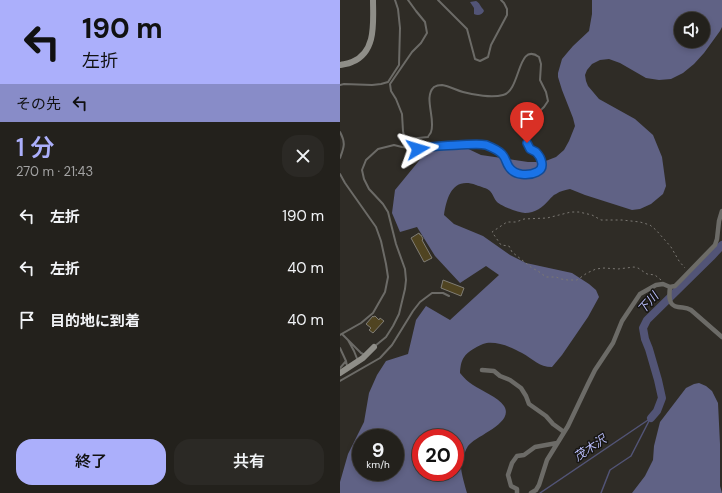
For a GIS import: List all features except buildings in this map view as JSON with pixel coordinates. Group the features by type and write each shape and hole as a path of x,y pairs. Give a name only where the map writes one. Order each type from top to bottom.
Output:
{"street":[{"path":"340,65 358,59 366,49 371,39 373,0"},
{"path":"531,493 536,490 539,485 547,460 568,426 588,384 613,343 622,320 640,294 656,285 663,284 670,287 675,286 715,245 718,239 719,221 722,211"},
{"path":"670,287 670,302 673,306 687,307 722,338"},
{"path":"340,373 366,355 374,347"},
{"path":"482,370 494,371 521,388 530,404 564,432"},
{"path":"517,493 517,489 510,486 508,475 512,463 517,456 524,455 535,447 558,443"}],"lane":[{"path":"340,85 372,85 388,82 399,65 400,28 398,9 394,0"},
{"path":"374,347 386,337 399,314 406,280 405,269 396,244 388,212 383,204 369,189 364,179 362,170 366,160 378,149 394,145 418,149 427,147 476,144 486,145 501,153 504,156 509,168 516,173 524,175 536,173 541,170 543,164 538,155 530,149 527,143 526,127 528,122 544,107 548,101 546,92 540,80 541,64 539,57 535,54 529,54 524,58 510,91 505,95 486,96 465,92 442,85 437,85 432,88 429,98 432,126 431,133 428,137 408,139 404,136 402,114 391,91 390,84 427,33 425,22 408,0"},
{"path":"438,0 467,29 475,59 480,61 488,57 491,44 507,15 507,8 501,0"},
{"path":"340,132 344,141 340,158"},
{"path":"340,174 376,227 381,241 388,277 385,292 373,313 361,323 341,334 361,353 366,355"},
{"path":"340,382 364,366 380,358 392,345 412,311 420,302 432,293 443,293 450,296"},
{"path":"348,340 358,361 355,372"},
{"path":"340,348 348,368 346,377"},
{"path":"340,368 346,361"}],"path":[{"path":"663,284 662,281 655,275 647,274 634,267 596,269 587,272 577,280 546,277 512,252 509,246 501,245 492,232 507,222 516,222 524,219 547,218 571,212 592,215 601,220 640,222 650,225 656,230 672,247 679,261 686,270 690,272"}],"shaded area":[{"path":"592,0 722,0 722,27 710,45 710,12 674,12 674,48 708,48 694,64 683,73 671,79 659,80 646,78 620,63 609,59 600,60 592,64 585,75 588,86 599,99 635,119 653,135 662,157 666,186 663,194 651,204 640,209 632,210 570,189 561,191 554,195 544,205 532,212 522,213 499,204 490,191 486,188 468,183 457,186 452,190 447,201 444,215 454,224 483,236 510,255 526,263 572,273 596,290 599,297 588,317 552,367 543,366 513,348 492,343 479,346 463,358 460,373 471,384 498,400 504,406 506,412 504,418 493,429 468,446 464,455 464,429 412,429 412,481 464,481 467,493 340,493 340,482 348,454 352,446 352,481 404,481 404,429 360,429 364,422 369,393 377,375 386,361 408,354 416,320 426,306 450,320 499,275 486,266 460,283 435,256 417,227 400,232 392,213 395,190 427,151 434,145 442,142 460,145 481,155 528,162 543,162 556,157 564,150 575,126 562,90 558,73 562,59 589,31 592,14"},
{"path":"476,1 484,11 480,15 474,14 474,8 470,2"},
{"path":"699,383 712,391 718,403 720,486 722,493 632,493 645,476 653,460 654,446 660,422 686,388"}],"waterway":[{"name":"下川","path":"651,418 657,411 662,398 643,328 647,320 722,245"},
{"name":"茂木沢","path":"540,493 651,418"},
{"path":"601,493 610,470 631,456 650,419"}],"route":[{"path":"418,149 467,144 486,145 501,153 504,156 509,168 516,173 524,175 536,173 541,170 543,164 538,155 530,149 527,143"}]}
